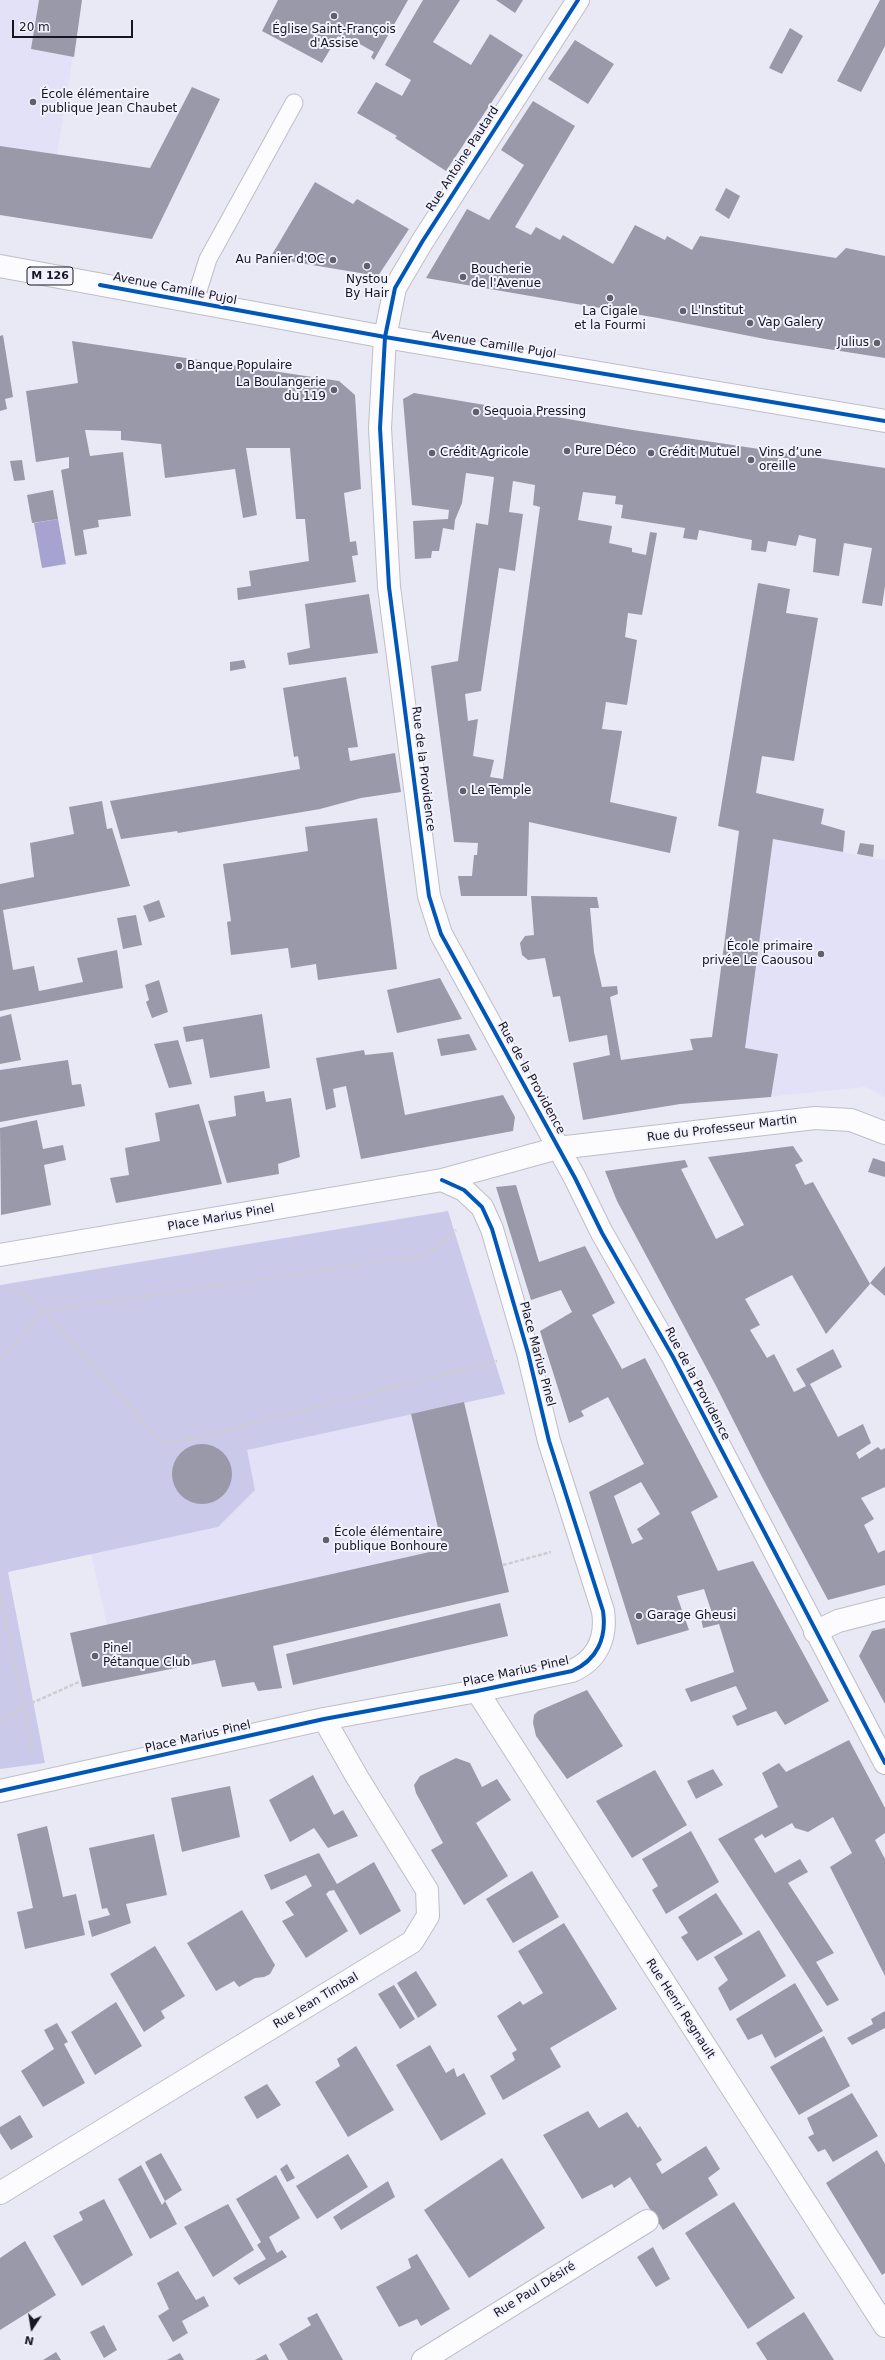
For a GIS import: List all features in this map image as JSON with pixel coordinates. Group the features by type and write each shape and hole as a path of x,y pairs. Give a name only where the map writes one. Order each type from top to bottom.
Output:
{"street":[{"name":"Rue Antoine Pautard","path":"385,337 395,288 422,242 578,0"},
{"name":"Avenue Camille Pujol","path":"0,266 194,303 385,337 885,421"},
{"name":"Rue de la Providence","path":"385,337 380,428 390,587 429,896 441,934 558,1148 602,1233 673,1357 815,1632 885,1763"},
{"name":"Rue du Professeur Martin","path":"558,1148 815,1118 851,1120 885,1133"},
{"name":"Place Marius Pinel","path":"0,1255 442,1180 558,1148"},
{"name":"Place Marius Pinel","path":"0,1791 324,1719 477,1691 572,1671 585,1666 594,1655 602,1643 605,1626 603,1611 549,1442 528,1353 492,1229 482,1207 464,1190 442,1180"},
{"path":"815,1632 838,1621 885,1609"},
{"name":"Rue Henri Regnault","path":"477,1691 885,2326"},
{"name":"Rue Jean Timbal","path":"0,2193 412,1942 428,1916 427,1890 357,1777 324,1719"},
{"name":"Rue Paul Désiré","path":"423,2360 647,2221"}],"lane":[{"path":"194,303 208,259 294,103"}],"path":[{"path":"0,1361 44,1312 427,1255 482,1207"},
{"path":"14,1286 44,1312 163,1444 209,1436 528,1353"},
{"path":"503,1565 581,1544"},
{"path":"0,1593 38,1783"},
{"path":"0,1721 23,1707 81,1681"}],"shaded area":[{"name":"École élémentaire publique Jean Chaubet","path":"0,0 82,0 57,155 0,146"},
{"path":"58,519 66,564 42,568 34,523"},
{"name":"École primaire privée Le Caousou","path":"773,839 885,860 885,1097 865,1087 737,1100"},
{"path":"448,1211 505,1394 247,1450 255,1490 218,1527 8,1572 45,1763 0,1769 0,1285"},
{"name":"École élémentaire publique Bonhoure","path":"464,1402 509,1592 273,1646 282,1688 258,1691 254,1682 222,1687 215,1660 107,1625 91,1553 218,1527 246,1450"}],"building":[{"path":"39,0 82,0 74,57 31,49"},
{"name":"Église Saint-François d'Assise","path":"278,0 408,0 374,60 371,57 374,52 358,43 355,48 351,46 352,44 338,36 322,63 262,31"},
{"path":"423,0 460,0 433,42 471,65 490,34 523,55 446,171 395,138 397,136 357,113 376,82 402,96 411,80 385,65"},
{"path":"496,0 523,0 515,13"},
{"path":"880,0 885,0 885,46 861,92 837,81"},
{"path":"790,28 803,36 782,74 769,68"},
{"path":"575,40 614,64 588,104 548,79"},
{"path":"192,87 220,99 152,239 0,215 0,146 150,168"},
{"path":"533,101 575,126 515,227 531,235 536,227 560,240 563,235 613,264 635,225 665,240 667,236 692,250 700,236 836,258 846,248 885,256 885,358 770,340 658,318 426,278 467,209 489,220 524,165 501,150"},
{"path":"315,182 353,204 357,199 409,229 378,276 270,258"},
{"path":"726,188 740,196 729,219 715,210"},
{"path":"3,335 13,397 5,399 7,409 0,411 0,336"},
{"path":"72,341 339,381 355,395 361,489 344,493 350,542 356,541 358,555 352,556 356,582 238,600 237,588 251,586 249,571 309,561 305,519 296,519 290,448 246,448 257,515 243,518 235,469 165,478 161,444 121,440 121,431 85,430 90,456 123,452 131,516 98,520 99,527 83,530 87,554 75,556 61,470 69,468 69,457 36,462 26,391 78,383"},
{"path":"414,393 633,430 885,468 885,586 882,606 862,603 872,548 844,543 839,576 813,572 816,539 799,535 796,546 768,541 766,552 751,550 752,540 699,530 697,540 683,538 685,528 621,518 623,505 615,504 616,496 583,492 578,520 612,526 609,543 632,548 632,552 646,555 650,532 657,533 642,615 628,613 625,637 637,640 627,705 606,702 602,729 622,731 610,802 677,817 670,853 529,822 527,896 461,896 458,876 472,876 474,855 477,855 478,843 454,842 431,666 458,661 476,523 488,525 494,477 466,473 462,503 455,520 454,530 443,528 439,551 432,551 431,558 415,559 413,521 448,519 449,510 412,505 403,399","holes":["513,481 535,485 533,505 540,507 503,779 490,777 494,760 473,756 478,719 468,721 465,694 481,691 499,568 515,571 523,514 509,512"]},
{"path":"22,460 25,480 14,481 10,461"},
{"path":"53,490 58,519 32,523 27,495"},
{"path":"758,583 790,589 786,613 818,618 794,761 762,756 756,793 824,809 821,824 845,831 843,852 773,839 745,1048 778,1054 771,1097 680,1104 583,1120 573,1063 610,1055 607,1035 569,1042 560,996 553,997 545,958 528,960 522,955 520,943 525,936 534,935 531,896 597,897 599,908 590,908 594,952 602,987 617,986 618,994 610,997 621,1060 693,1050 690,1039 712,1037 739,831 718,826"},
{"path":"369,594 378,653 289,665 287,653 310,648 305,604"},
{"path":"244,660 246,668 230,671 230,662"},
{"path":"346,677 358,747 348,748 350,761 395,753 401,792 361,798 320,809 178,833 177,831 121,839 110,801 300,769 298,756 294,757 283,688"},
{"path":"102,801 107,829 112,828 130,886 3,910 13,970 34,966 39,991 83,982 77,958 117,950 123,988 0,1011 0,884 34,877 30,843 74,834 69,807"},
{"path":"377,818 397,969 318,980 316,964 291,968 288,948 231,955 227,922 231,921 223,864 308,851 305,827"},
{"path":"860,843 874,845 873,857 857,854"},
{"path":"159,900 165,917 149,922 143,906"},
{"path":"136,915 142,945 123,949 117,918"},
{"path":"440,978 462,1019 397,1033 387,990"},
{"path":"159,980 168,1012 152,1018 146,1002 149,1000 145,985"},
{"path":"11,1014 21,1060 0,1064 0,1017"},
{"path":"262,1014 270,1068 210,1078 203,1039 186,1042 183,1027"},
{"path":"469,1034 477,1050 441,1056 437,1039"},
{"path":"178,1040 192,1084 169,1088 154,1044"},
{"path":"364,1050 365,1055 393,1052 405,1115 503,1095 515,1117 513,1131 361,1159 346,1086 333,1089 336,1107 326,1110 316,1058"},
{"path":"68,1060 72,1085 81,1084 85,1106 0,1122 0,1070"},
{"path":"264,1091 266,1102 291,1098 300,1157 278,1164 279,1174 227,1183 208,1121 236,1116 234,1096"},
{"path":"199,1104 222,1184 116,1203 110,1178 129,1175 125,1148 160,1141 155,1113"},
{"path":"37,1120 43,1149 63,1145 66,1160 44,1165 51,1205 1,1215 0,1128"},
{"path":"793,1146 803,1161 795,1165 805,1185 813,1182 870,1284 826,1334 792,1275 745,1299 760,1325 750,1330 767,1358 774,1354 794,1392 806,1386 796,1369 833,1349 842,1367 810,1384 838,1437 863,1424 871,1443 856,1453 859,1459 878,1447 881,1450 885,1448 885,1487 861,1498 874,1519 864,1525 878,1553 885,1550 885,1585 828,1600 617,1201 605,1171 685,1160 688,1167 681,1169 716,1239 744,1225 708,1157"},
{"path":"873,1158 885,1162 885,1177 868,1172"},
{"path":"516,1185 539,1262 585,1246 615,1303 592,1315 622,1369 645,1358 718,1497 691,1512 718,1571 753,1561 829,1701 785,1725 776,1711 737,1726 732,1716 747,1709 736,1686 691,1702 685,1689 734,1672 719,1624 703,1628 701,1619 713,1616 704,1589 677,1596 689,1630 637,1645 589,1492 644,1464 608,1397 581,1411 584,1416 569,1423 540,1331 572,1312 561,1290 531,1300 496,1187","holes":["641,1482 660,1514 637,1529 643,1539 632,1544 614,1496"]},
{"path":"885,1266 885,1296 870,1283"},
{"path":"464,1402 509,1592 273,1646 282,1688 258,1691 254,1682 222,1687 215,1660 82,1687 70,1633 443,1549 411,1414"},
{"path":"202,1444 219,1449 227,1457 232,1474 227,1491 219,1499 202,1504 185,1499 177,1491 172,1474 177,1457 185,1449"},
{"path":"500,1603 508,1636 293,1685 286,1654"},
{"path":"885,1628 885,1704 859,1656 872,1631"},
{"path":"587,1690 623,1746 567,1779 536,1736 533,1723 534,1715 538,1711"},
{"path":"849,1740 885,1808 885,1833 875,1840 885,1859 885,1976 830,1867 852,1853 833,1817 808,1832 795,1828 792,1823 765,1838 762,1834 754,1839 775,1873 800,1859 808,1872 788,1883 834,1953 816,1962 839,2000 827,2006 718,1839 778,1807 762,1773 779,1763 786,1772"},
{"path":"456,1758 470,1763 482,1787 497,1779 511,1800 476,1823 508,1876 464,1905 431,1850 443,1843 416,1793 414,1785 420,1776"},
{"path":"713,1769 723,1785 696,1799 687,1781"},
{"path":"655,1770 687,1825 632,1858 596,1801"},
{"path":"313,1775 334,1815 343,1810 358,1836 328,1848 314,1828 290,1842 269,1800"},
{"path":"230,1786 240,1837 182,1852 171,1798"},
{"path":"47,1826 63,1897 76,1894 85,1935 25,1949 17,1912 33,1908 17,1834"},
{"path":"691,1831 719,1882 666,1914 652,1890 658,1886 642,1859"},
{"path":"154,1834 167,1895 126,1904 131,1923 92,1937 88,1921 110,1915 107,1908 102,1909 89,1848"},
{"path":"319,1853 337,1884 374,1862 401,1911 360,1935 334,1890 329,1891 326,1894 348,1931 306,1958 282,1921 294,1915 285,1902 312,1886 306,1875 271,1890 264,1875"},
{"path":"532,1871 559,1917 513,1943 486,1899"},
{"path":"716,1893 743,1934 697,1961 681,1937 688,1933 678,1917"},
{"path":"242,1910 275,1965 270,1974 264,1977 255,1978 239,1987 234,1981 216,1991 187,1943"},
{"path":"564,1923 617,2009 550,2048 561,2067 503,2100 490,2076 515,2060 512,2053 517,2050 497,2016 520,2001 523,2005 543,1993 518,1951"},
{"path":"759,1930 786,1976 730,2011 718,1988 728,1980 714,1957"},
{"path":"155,1946 185,1996 161,2011 165,2018 144,2032 110,1974"},
{"path":"416,1971 437,2005 418,2018 397,1983"},
{"path":"795,1983 823,2031 775,2058 762,2034 748,2040 736,2019"},
{"path":"394,1985 415,2019 400,2029 378,1994"},
{"path":"116,2002 142,2046 95,2075 71,2032"},
{"path":"885,2011 885,2028 852,2045 847,2038 873,2024 871,2019"},
{"path":"57,2023 68,2042 64,2044 85,2083 43,2107 21,2071 54,2049 44,2030"},
{"path":"824,2036 850,2086 799,2115 770,2067"},
{"path":"430,2045 446,2073 454,2068 457,2077 464,2073 486,2114 441,2141 396,2065"},
{"path":"356,2046 394,2110 348,2137 315,2082 340,2066 337,2059"},
{"path":"267,2084 281,2105 257,2119 244,2097"},
{"path":"852,2093 878,2136 833,2162 825,2149 818,2152 808,2137 814,2134 807,2118"},
{"path":"588,2111 599,2128 627,2112 638,2128 640,2126 662,2160 656,2164 662,2174 706,2146 720,2169 708,2178 718,2195 663,2230 630,2177 614,2188 612,2184 582,2199 543,2135"},
{"path":"20,2115 33,2137 11,2150 0,2133 0,2127"},
{"path":"877,2150 885,2164 885,2273 882,2275 826,2183"},
{"path":"161,2153 182,2190 165,2201 145,2162"},
{"path":"348,2154 368,2187 317,2219 296,2186"},
{"path":"502,2158 545,2228 469,2278 424,2210"},
{"path":"287,2164 295,2178 287,2182 280,2169"},
{"path":"141,2165 162,2205 165,2201 177,2224 150,2239 118,2179"},
{"path":"276,2175 300,2218 269,2237 277,2253 282,2250 287,2257 239,2285 233,2278 266,2259 257,2245 261,2242 236,2199"},
{"path":"388,2181 395,2197 341,2230 333,2217"},
{"path":"104,2199 133,2255 82,2286 53,2236 83,2220 79,2212"},
{"path":"734,2202 795,2298 748,2329 685,2233"},
{"path":"228,2204 254,2250 213,2277 184,2227"},
{"path":"25,2241 56,2295 0,2330 0,2258"},
{"path":"653,2247 670,2279 656,2287 637,2257"},
{"path":"417,2254 450,2309 421,2326 417,2319 399,2327 376,2287 411,2268 408,2259"},
{"path":"178,2271 196,2300 204,2296 209,2306 182,2321 188,2333 173,2342 158,2316 169,2309 157,2283"},
{"path":"804,2312 834,2360 767,2360 756,2343"},
{"path":"317,2313 343,2360 288,2360 279,2344 311,2325 307,2318"},
{"path":"104,2325 117,2350 104,2358 90,2332"},
{"path":"56,2352 61,2360 43,2360"},
{"path":"180,2353 184,2360 167,2360"},
{"path":"266,2354 269,2360 255,2360"}],"cycle path":[{"path":"578,0 422,242 395,288 385,337 380,428 389,587 429,896 441,934 575,1178 602,1233 673,1357 885,1763"},
{"path":"100,285 385,337 885,421"},
{"path":"0,1791 324,1719 477,1691 572,1671 588,1661 594,1654 602,1639 604,1621 603,1611 549,1441 528,1353 492,1229 482,1207 464,1190 442,1180"}],"place":[{"name":"Église Saint-François d'Assise","path":"334,16"},
{"name":"École élémentaire publique Jean Chaubet","path":"33,102"},
{"name":"Au Panier d'OC","path":"333,260"},
{"name":"Nystou By Hair","path":"367,266"},
{"name":"Boucherie de l'Avenue","path":"463,277"},
{"name":"La Cigale et la Fourmi","path":"610,298"},
{"name":"L'Institut","path":"683,311"},
{"name":"Vap Galery","path":"750,323"},
{"name":"Julius","path":"877,343"},
{"name":"Banque Populaire","path":"179,366"},
{"name":"La Boulangerie du 119","path":"334,390"},
{"name":"Sequoia Pressing","path":"476,412"},
{"name":"Pure Déco","path":"567,451"},
{"name":"Crédit Agricole","path":"432,453"},
{"name":"Crédit Mutuel","path":"651,453"},
{"name":"Vins d’une oreille","path":"751,460"},
{"name":"Le Temple","path":"463,791"},
{"name":"École primaire privée Le Caousou","path":"821,954"},
{"name":"École élémentaire publique Bonhoure","path":"326,1540"},
{"name":"Garage Gheusi","path":"639,1616"},
{"name":"Pinel Pétanque Club","path":"95,1656"}]}
